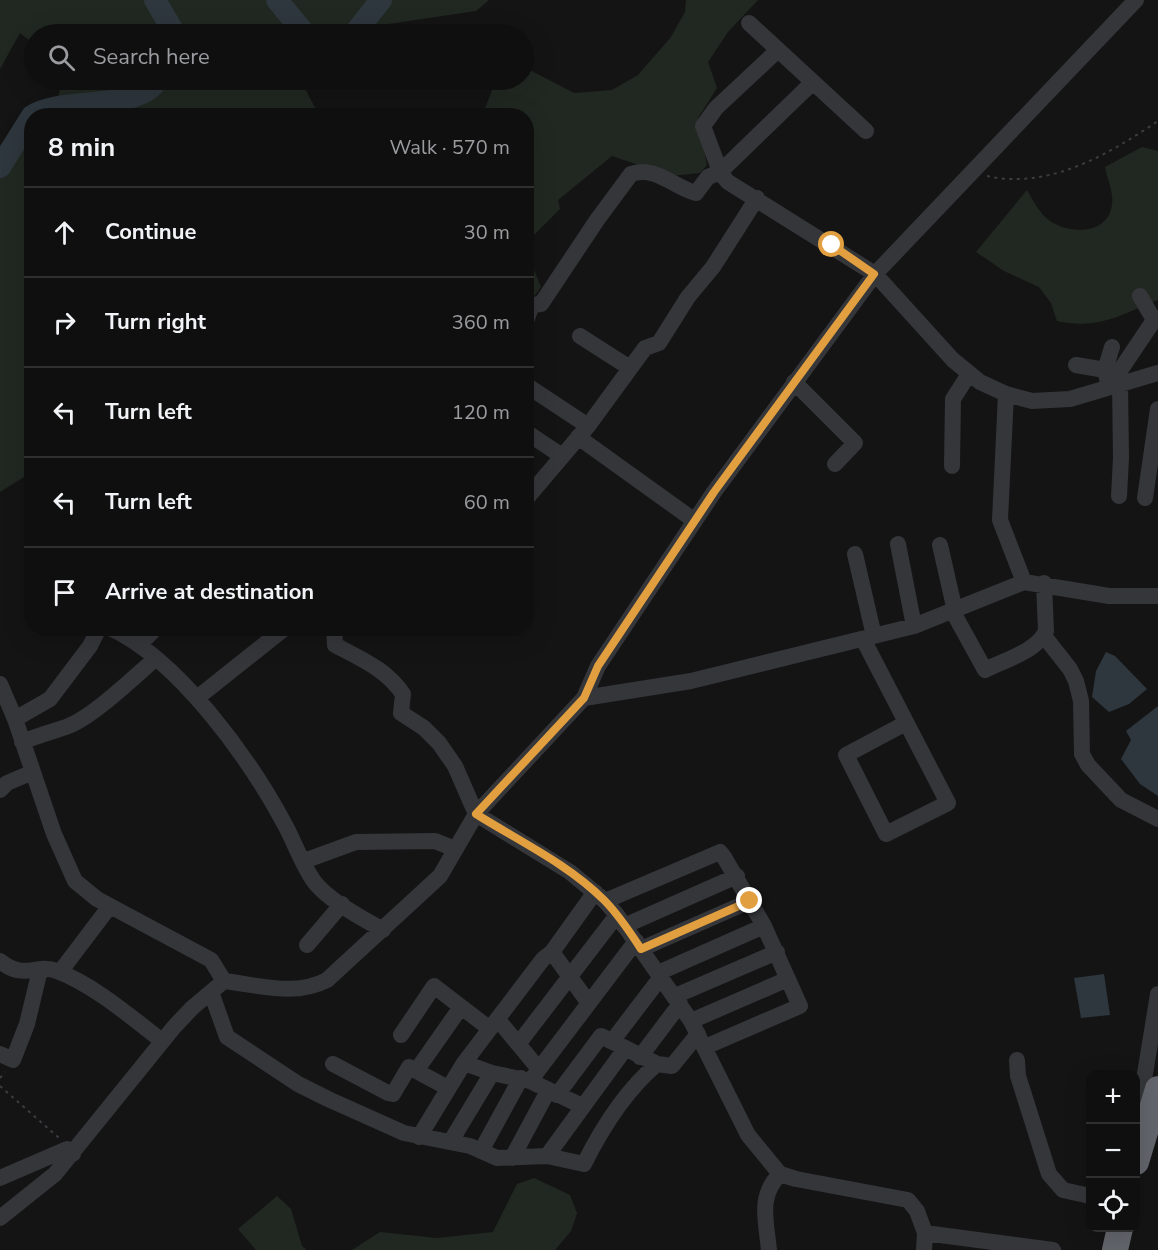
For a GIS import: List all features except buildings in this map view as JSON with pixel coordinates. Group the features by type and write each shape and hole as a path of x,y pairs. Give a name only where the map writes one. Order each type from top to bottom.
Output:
{"highway":[{"path":"1140,1147 1158,1089"},
{"path":"1115,1250 1119,1232"}],"street":[{"path":"0,1218 55,1174 70,1151 162,1041 192,1008 218,986 285,990 315,987 327,980 440,876 476,814 584,698 598,666 695,521 874,274 1136,0"},
{"path":"749,22 866,131"},
{"path":"778,50 716,108 703,126 720,172 728,182 757,198 874,274 969,374 1006,394 1045,401 1070,399 1158,373"},
{"path":"534,305 541,304 631,174 637,172 665,177 696,193 708,177 720,172 813,82"},
{"path":"534,484 583,432 645,348 659,343 688,297 713,267 757,198"},
{"path":"1115,385 1156,320 1140,296"},
{"path":"580,336 630,368"},
{"path":"1105,370 1112,347"},
{"path":"1076,365 1105,370 1115,385 1121,458 1119,496"},
{"path":"952,466 953,399 969,374"},
{"path":"794,382 855,443 835,464"},
{"path":"534,392 695,521"},
{"path":"1006,394 1000,520 1024,582"},
{"path":"1145,498 1158,409"},
{"path":"534,437 562,456"},
{"path":"897,544 914,626"},
{"path":"940,546 954,611 986,670 1033,646 1044,636 1046,630 1044,584"},
{"path":"855,554 868,637 906,723 948,803 886,834 846,755 906,723"},
{"path":"584,698 691,681 914,626 1024,582 1109,596 1158,596"},
{"path":"15,719 50,699 95,636"},
{"path":"124,636 139,645 197,698 284,821 314,881 342,904 383,930"},
{"path":"139,645 148,636"},
{"path":"197,698 275,636"},
{"path":"1044,636 1070,669 1076,681 1081,701 1082,754 1088,765 1121,800 1158,819"},
{"path":"334,637 393,679 403,694 401,713 424,728 439,743 455,766 476,814 554,861 600,896 621,921 678,1000 698,1034 748,1135 780,1174 908,1200 917,1211 925,1242 1053,1250"},
{"path":"22,742 45,732 67,727 86,716 155,659"},
{"path":"0,684 15,719 72,877 87,892 110,906 211,960 218,986 226,1037 256,1059 328,1099 419,1137 451,1141 497,1158 547,1156 584,1164 600,1131 643,1076 657,1064"},
{"path":"0,790 7,783 33,772"},
{"path":"304,861 356,842 435,841 455,849"},
{"path":"419,1137 464,1063 543,959 552,952 600,896 720,852 737,876 764,926 800,1006 698,1034"},
{"path":"519,1043 570,978 621,921 737,876"},
{"path":"481,1151 529,1076 588,1002 638,945 750,901"},
{"path":"307,945 342,904"},
{"path":"60,972 110,906"},
{"path":"626,1049 660,975 764,926"},
{"path":"552,952 588,1002"},
{"path":"547,1156 626,1049 678,1000 777,952"},
{"path":"2,967 15,970 50,969 60,972 111,1002 162,1041"},
{"path":"0,1054 13,1060 27,1024 40,970"},
{"path":"512,1158 553,1093 601,1036 657,1064 672,1066 698,1034 788,979"},
{"path":"401,1035 434,986 462,1007 494,1025 519,1043 529,1076"},
{"path":"1137,1124 1158,994"},
{"path":"416,1071 462,1007"},
{"path":"1017,1060 1018,1076 1049,1174 1063,1190 1086,1195"},
{"path":"464,1063 492,1073 529,1076 553,1093 582,1106"},
{"path":"333,1064 393,1094 409,1067 448,1088"},
{"path":"451,1141 492,1073"},
{"path":"0,1178 70,1151"},
{"path":"769,1250 765,1204 768,1186 780,1174"}],"path":[{"path":"973,171 990,177 1018,178 1060,172 1112,151 1158,121"},
{"path":"0,1086 67,1145 70,1151"}],"shaded area":[{"path":"0,0 489,0 476,11 388,24 24,24 24,36 20,33 0,69"},
{"path":"686,0 758,0 728,32 708,62 717,88 698,118 707,165 700,173 671,176 612,156 558,200 560,209 534,235 534,108 485,108 492,90 534,90 534,72 574,93 612,90 638,75 671,37 685,12"},
{"path":"60,90 306,90 315,108 53,108"},
{"path":"24,145 24,477 0,492 0,174"},
{"path":"1142,147 1158,151 1158,300 1109,320 1085,324 1057,321 1051,303 1039,287 1004,271 976,252 1027,190 1045,217 1053,223 1084,230 1103,222 1109,215 1112,204 1105,167"},
{"path":"534,270 541,287 534,296"},
{"path":"1106,652 1115,656 1147,689 1129,704 1109,712 1092,697 1096,671"},
{"path":"1158,706 1158,796 1140,784 1121,759 1131,740 1126,731"},
{"path":"1104,974 1110,1015 1081,1018 1074,978"},
{"path":"534,1178 570,1195 577,1213 571,1231 555,1250 352,1250 380,1232 437,1238 493,1232 517,1184"},
{"path":"277,1196 291,1209 302,1246 307,1250 256,1250 238,1229"}],"waterway":[{"path":"155,0 169,24"},
{"path":"277,0 297,24"},
{"path":"362,24 381,0"},
{"path":"53,108 117,100 148,90"},
{"path":"0,167 24,129"}],"route":[{"path":"750,901 641,949 617,915 595,892 554,861 476,814 584,698 598,666 714,492 874,274 832,245"}]}
